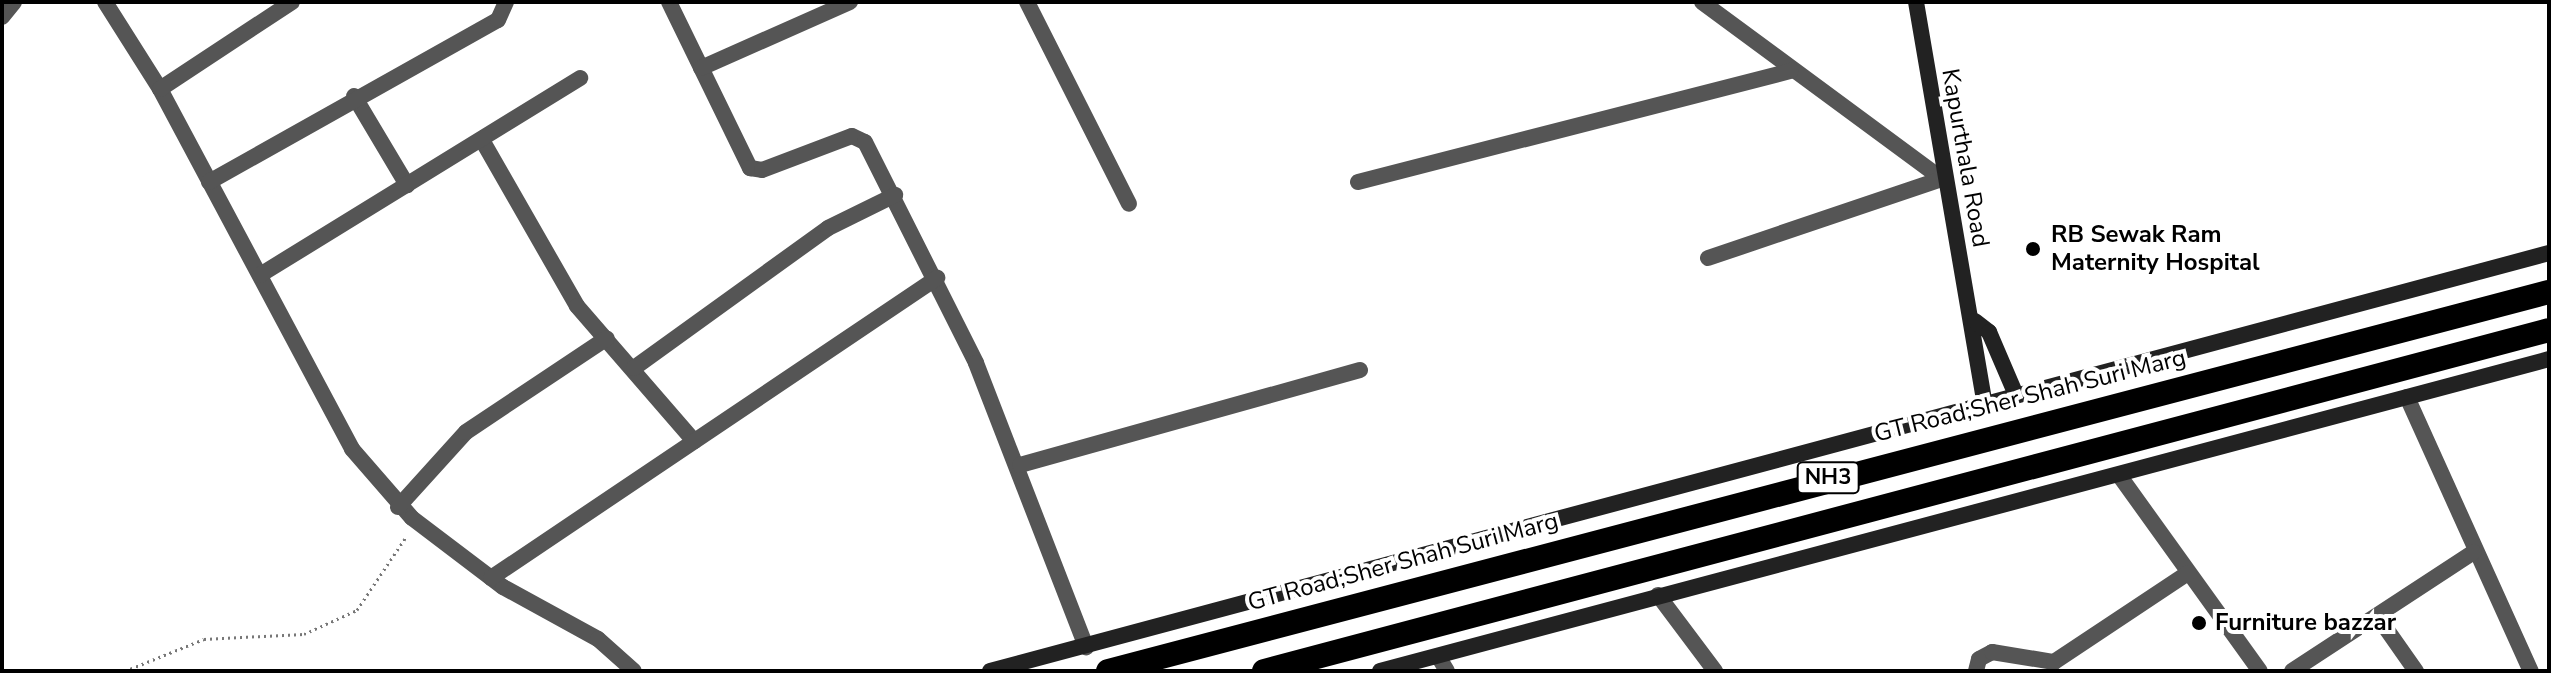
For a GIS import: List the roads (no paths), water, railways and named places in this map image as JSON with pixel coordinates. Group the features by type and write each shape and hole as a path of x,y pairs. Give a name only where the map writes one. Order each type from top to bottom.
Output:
{"highway":[{"name":"GT Road;Sher Shah Suri Marg","path":"1108,671 2549,292"},
{"name":"NH3","path":"1264,671 2549,330"}],"main road":[{"name":"Kapurthala Road","path":"1916,2 1942,179 1975,321 1985,404"},
{"path":"990,671 2549,253"},
{"name":"Kapurthala Road","path":"1975,321 1989,332 2016,395"},
{"path":"1380,671 2549,359"}],"street":[{"path":"2,17 14,2"},
{"path":"105,2 160,89 336,425 398,507 491,578 598,639 634,671"},
{"path":"160,89 292,2"},
{"path":"209,182 354,96 498,20 506,2"},
{"path":"669,2 750,168 860,136 895,195 937,278 1020,465 1086,647"},
{"path":"701,68 850,2"},
{"path":"1027,2 1129,204"},
{"path":"1702,2 1791,71 1942,179"},
{"path":"1358,182 1791,71"},
{"path":"260,275 580,78"},
{"path":"354,96 407,185"},
{"path":"482,140 566,290 694,441"},
{"path":"1708,258 1942,179"},
{"path":"634,368 828,228 895,195"},
{"path":"491,578 937,278"},
{"path":"398,507 466,432 607,338"},
{"path":"1020,465 1360,370"},
{"path":"2407,397 2474,552 2531,671"},
{"path":"2119,475 2260,671"},
{"path":"2292,671 2474,552"},
{"path":"1976,671 1979,659 1992,652 2054,662 2188,573"},
{"path":"1658,595 1715,671"},
{"path":"2378,617 2416,671"},
{"path":"1438,656 1447,671"}],"place":[{"name":"RB Sewak Ram Maternity Hospital","path":"2033,249"},
{"name":"Furniture bazzar","path":"2199,623"}]}
